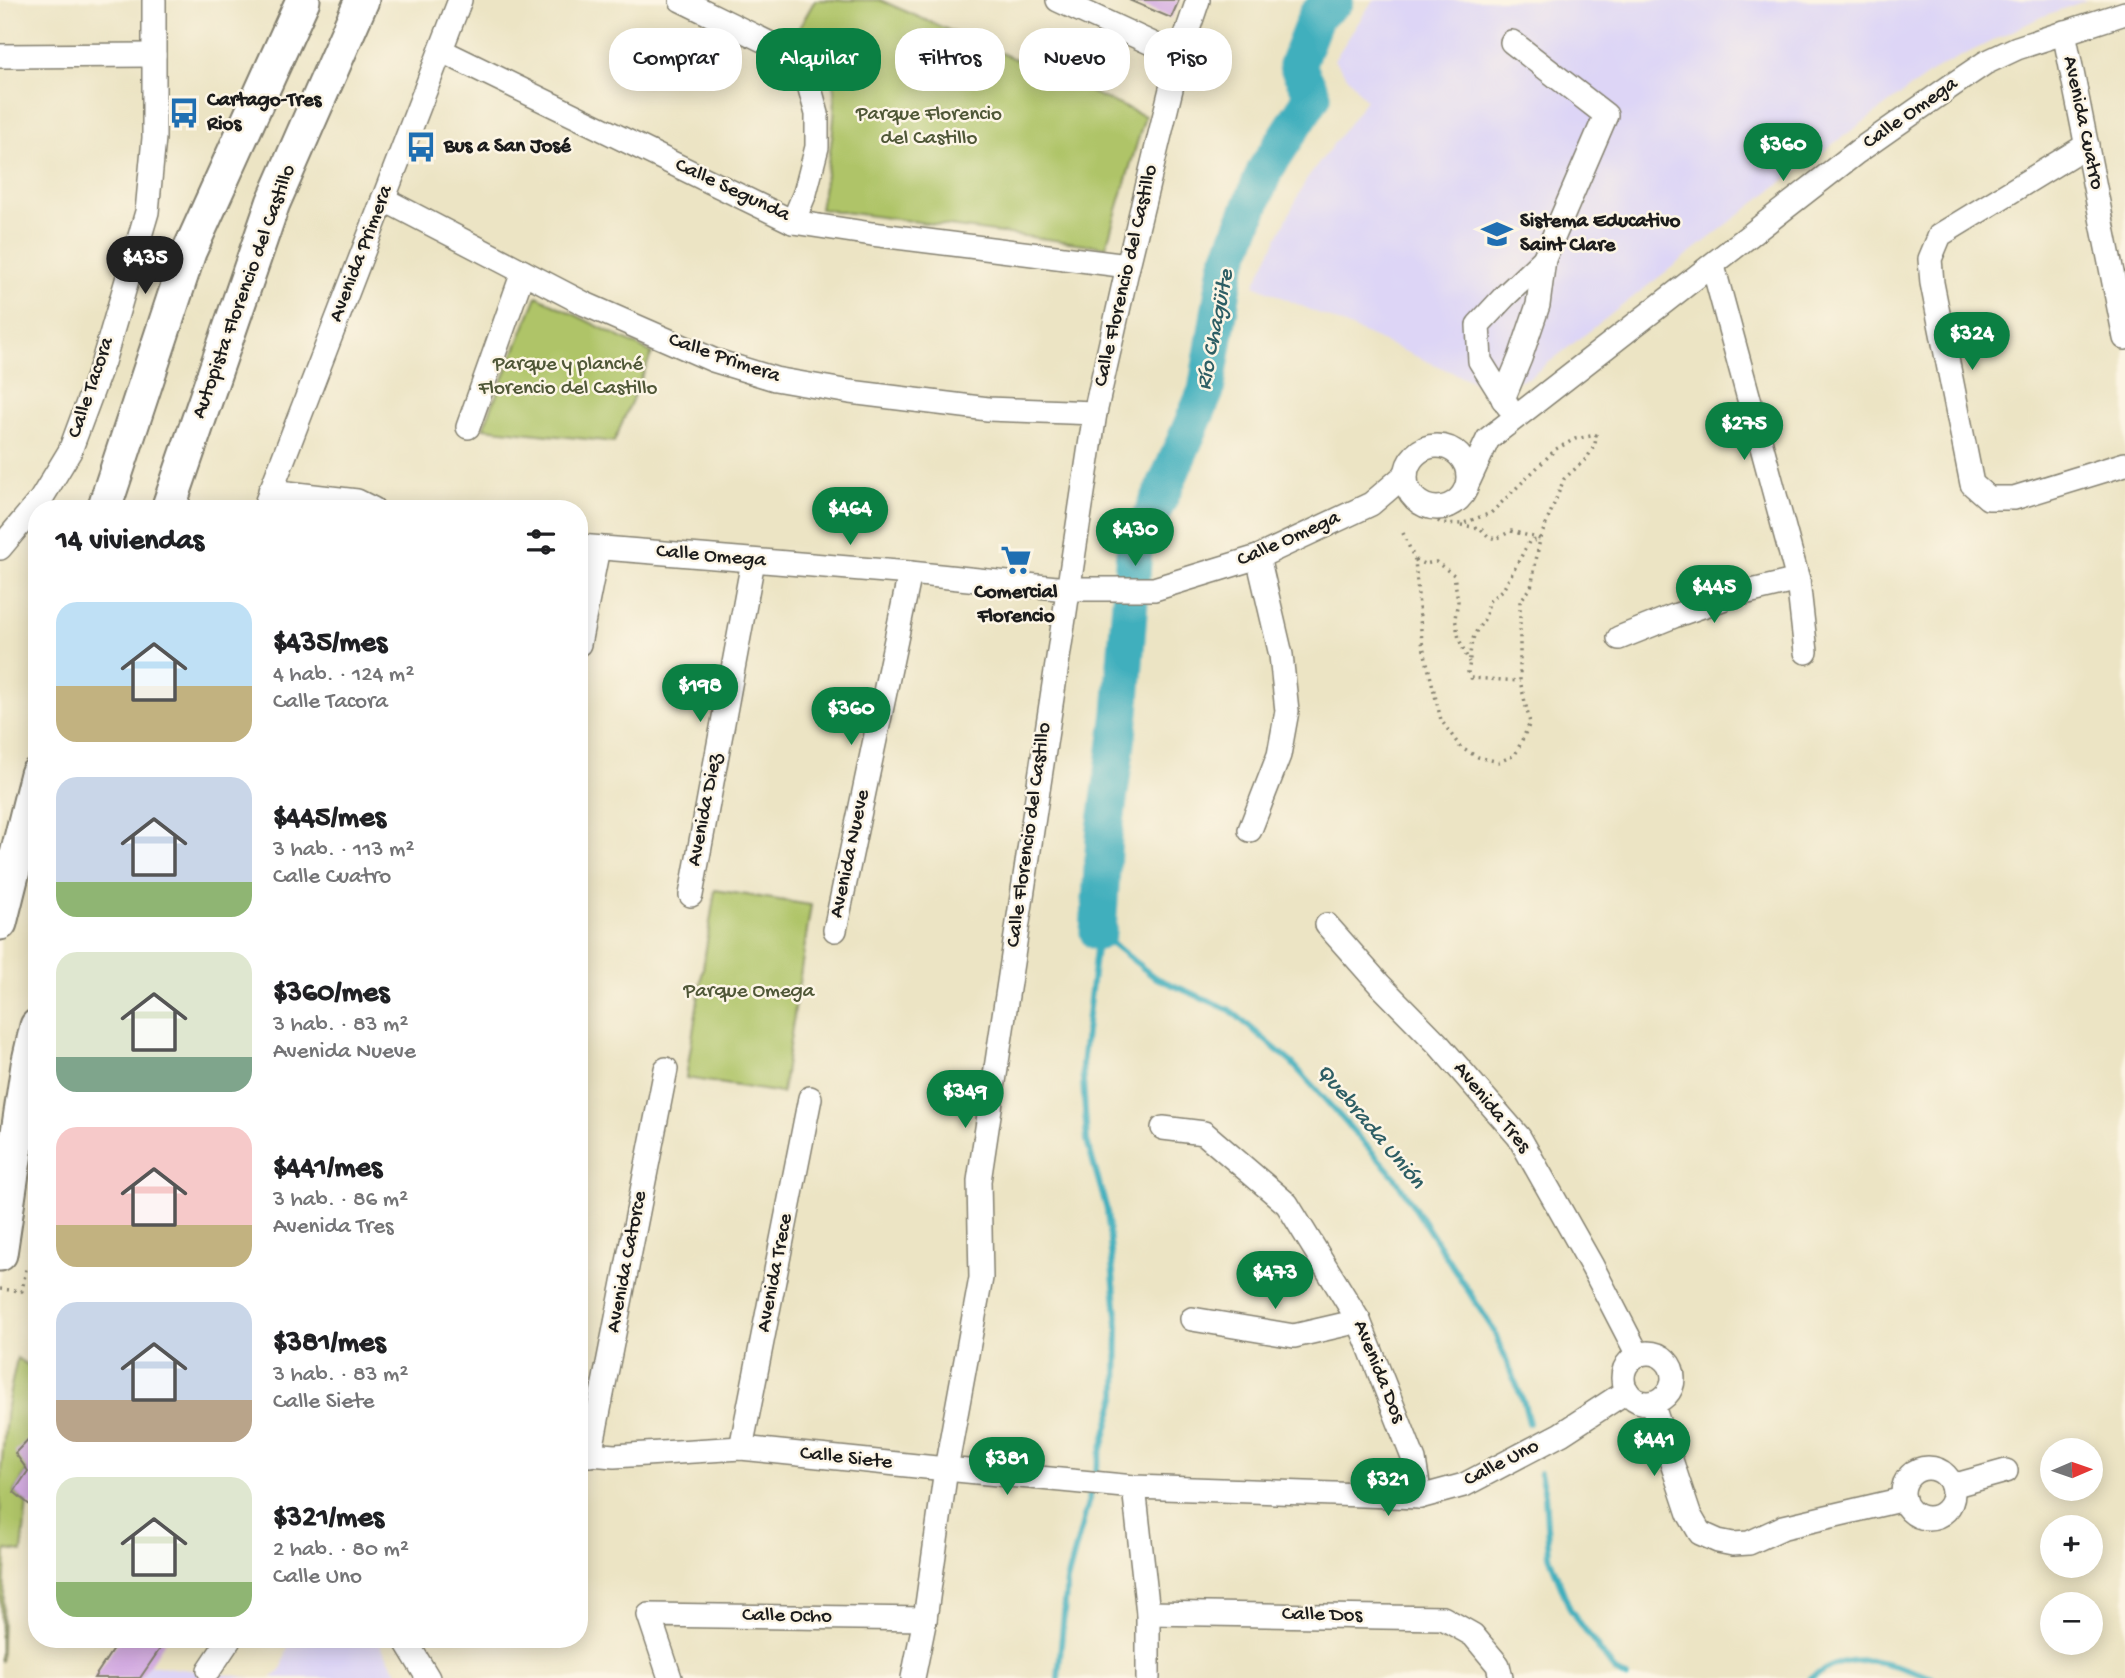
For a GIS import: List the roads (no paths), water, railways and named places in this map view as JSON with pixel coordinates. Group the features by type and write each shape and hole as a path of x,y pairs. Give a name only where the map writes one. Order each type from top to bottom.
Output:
{"highway":[{"path":"107,500 189,252 303,0"},
{"name":"Autopista Florencio del Castillo","path":"171,500 273,203 362,0"},
{"path":"0,923 28,810"},
{"path":"0,1254 28,1072"}],"street":[{"name":"Calle Tacora","path":"40,500 70,451 103,362 147,212 153,138 154,0"},
{"name":"Avenida Primera","path":"267,500 460,0"},
{"path":"681,0 787,52 809,85 817,114 817,146 805,193 793,222"},
{"path":"1058,0 1144,40"},
{"name":"Calle Florencio del Castillo","path":"1188,28 1198,0"},
{"name":"Calle Omega","path":"1469,480 1488,439 1509,408 1713,266 1857,152 1985,64 2017,48 2125,13"},
{"name":"Avenida Cuatro","path":"2064,32 2125,338"},
{"path":"1509,408 1520,358 1538,305 1544,259 1606,115 1512,42"},
{"name":"Calle Segunda","path":"442,51 793,222 1128,265"},
{"path":"0,56 154,55"},
{"name":"Calle Florencio del Castillo","path":"913,1678 925,1619 946,1469 981,1278 979,1181 1095,413 1170,91"},
{"path":"2087,145 1940,235 1930,259 1932,283 1972,484 1988,498 2014,499 2125,464"},
{"name":"Calle Primera","path":"383,199 585,304 700,354 775,379 850,392 988,408 1095,413"},
{"path":"1509,408 1480,361 1478,326 1544,259"},
{"path":"1713,266 1798,580 1806,652"},
{"path":"468,427 523,272"},
{"name":"Calle Omega","path":"1450,448 1488,439"},
{"path":"1438,445 1450,448 1465,461 1469,480 1466,491 1451,505 1430,507 1427,511 1412,495 1407,485 1406,474 1410,463 1417,453 1427,447 1438,445"},
{"name":"Calle Omega","path":"588,547 910,573 1067,590 1154,589 1258,557 1371,504 1406,474"},
{"name":"Calle Omega","path":"1371,504 1427,511"},
{"name":"Calle Tacora","path":"0,548 28,515"},
{"path":"1250,830 1279,755 1287,711 1281,655 1258,557"},
{"name":"Avenida Diez","path":"691,895 753,561"},
{"name":"Avenida Nueve","path":"835,930 910,573"},
{"path":"1619,638 1731,596 1798,580"},
{"name":"Avenida Tres","path":"1327,925 1380,985 1438,1044 1519,1137 1592,1266 1638,1355"},
{"name":"Avenida Catorce","path":"588,1440 666,1069"},
{"name":"Avenida Trece","path":"741,1448 810,1098"},
{"name":"Avenida Dos","path":"1163,1128 1204,1133 1287,1204 1359,1321 1414,1460 1420,1497"},
{"path":"1192,1319 1294,1336 1359,1321"},
{"path":"1656,1354 1670,1366 1671,1385 1660,1399 1642,1402 1633,1398 1623,1384 1625,1367 1630,1359 1638,1355 1656,1354"},
{"name":"Calle Uno","path":"1123,1485 1420,1497 1464,1485 1561,1434 1627,1391"},
{"path":"1651,1402 1689,1514 1700,1533 1718,1541 1733,1545 1749,1543 1784,1527 1904,1499"},
{"name":"Calle Siete","path":"588,1454 614,1456 741,1448 1123,1485"},
{"path":"1919,1469 1937,1469 1945,1474 1952,1486 1952,1500 1948,1508 1933,1518 1914,1513 1904,1499 1906,1481 1919,1469"},
{"path":"1952,1486 2006,1471"},
{"path":"1123,1485 1148,1613 1148,1678"},
{"name":"Calle Dos","path":"1148,1613 1443,1618 1473,1635 1498,1665 1501,1678"},
{"name":"Calle Ocho","path":"670,1678 649,1615 925,1619"},
{"path":"209,1670 224,1648"},
{"path":"410,1648 428,1678"}],"waterway":[{"name":"Río Chagüite","path":"1098,932 1104,837 1121,713 1134,551 1206,391 1227,266 1265,170 1313,96 1297,65 1316,16 1335,0"},
{"name":"Quebrada Unión","path":"1098,932 1154,977 1230,1010 1292,1063 1394,1176 1493,1329 1524,1403 1529,1423"},
{"path":"1094,1477 1117,1394 1118,1326 1107,1210 1087,1141 1082,1065 1098,932"},
{"name":"Quebrada Unión","path":"1540,1473 1545,1495 1549,1556 1570,1609 1615,1671 1627,1678"},
{"path":"1058,1678 1067,1581 1092,1488"},
{"name":"Quebrada Unión","path":"1810,1678 1835,1665 1859,1660 1884,1663 1933,1678"}],"place":[{"name":"Cartago-Tres Rios","path":"184,113"},
{"name":"Bus a San José","path":"421,147"},
{"name":"Sistema Educativo Saint Clare","path":"1497,234"},
{"name":"Comercial Florencio","path":"1016,560"}],"park label":[{"name":"Parque Florencio del Castillo","path":"929,127"},
{"name":"Parque y planché Florencio del Castillo","path":"568,377"},
{"name":"Parque Omega","path":"749,992"}]}
